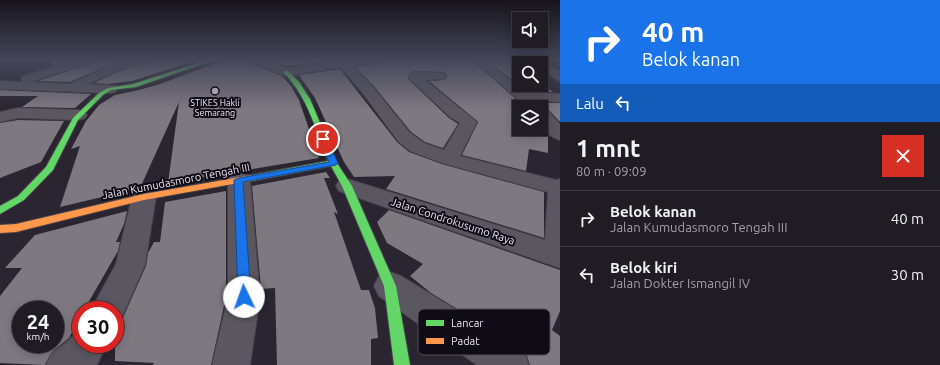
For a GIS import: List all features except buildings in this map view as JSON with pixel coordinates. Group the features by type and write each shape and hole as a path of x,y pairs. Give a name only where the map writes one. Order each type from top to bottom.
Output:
{"street":[{"path":"3,85 33,76"},
{"path":"73,86 94,76"},
{"path":"3,85 73,86 110,89 134,86 164,76"},
{"path":"290,76 297,82 307,99 333,163 347,186 390,286 402,365"},
{"path":"355,76 367,89 404,137 417,146 449,159 560,187 559,256"},
{"path":"415,76 415,78 456,114 469,122"},
{"path":"438,76 469,122"},
{"path":"499,76 528,100"},
{"path":"0,211 21,198 50,168 75,119 110,89"},
{"path":"524,96 560,98"},
{"path":"0,117 18,113 79,115"},
{"path":"548,120 560,135"},
{"path":"449,159 469,122"},
{"name":"Jalan Kumudasmoro Tengah III","path":"0,230 16,228 144,197 333,163"},
{"path":"231,365 244,297 239,180"},
{"name":"Jalan Condrokusumo Raya","path":"347,186 559,256"},
{"path":"112,301 130,265 144,197"},
{"path":"390,286 425,309"},
{"path":"65,365 81,353"},
{"path":"495,355 510,365"}],"traffic: fast":[{"path":"0,211 21,198 50,168 75,119 101,94 110,89 134,86 164,76"},
{"path":"290,76 297,83 307,99 333,163 347,186 390,286 402,365"},
{"path":"252,178 333,163"}],"traffic: slow":[{"path":"0,229 16,228 144,197 252,178"}],"place":[{"name":"STIKES Hakli Semarang","path":"215,91"}],"route":[{"path":"244,297 239,180 333,163 323,139"}]}
